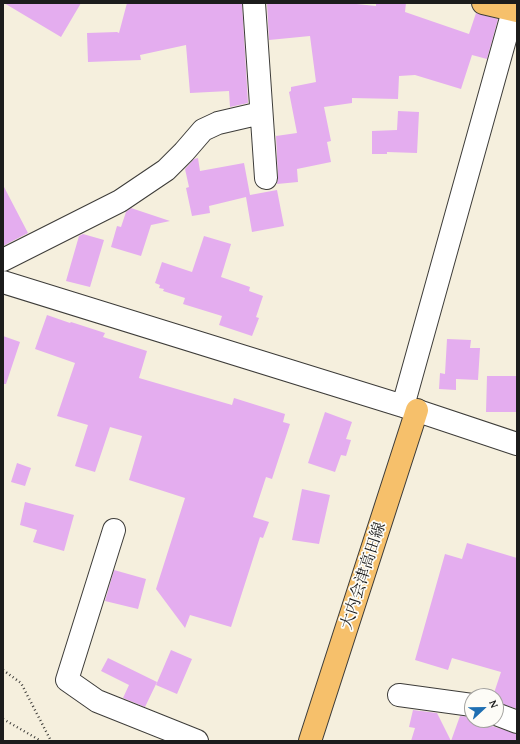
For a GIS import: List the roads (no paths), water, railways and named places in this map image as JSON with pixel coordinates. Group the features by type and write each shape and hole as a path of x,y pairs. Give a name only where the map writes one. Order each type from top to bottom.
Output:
{"main road":[{"path":"483,3 515,11"},
{"name":"大内会津高田線","path":"310,741 410,408"}],"street":[{"path":"254,3 260,114 266,178"},
{"path":"410,408 515,11"},
{"path":"3,260 125,197 166,170 203,130 218,123 260,114"},
{"path":"5,279 410,408 517,444"},
{"path":"114,530 67,680 97,701 197,741"},
{"path":"399,695 464,704"},
{"path":"504,717 517,722"}]}
